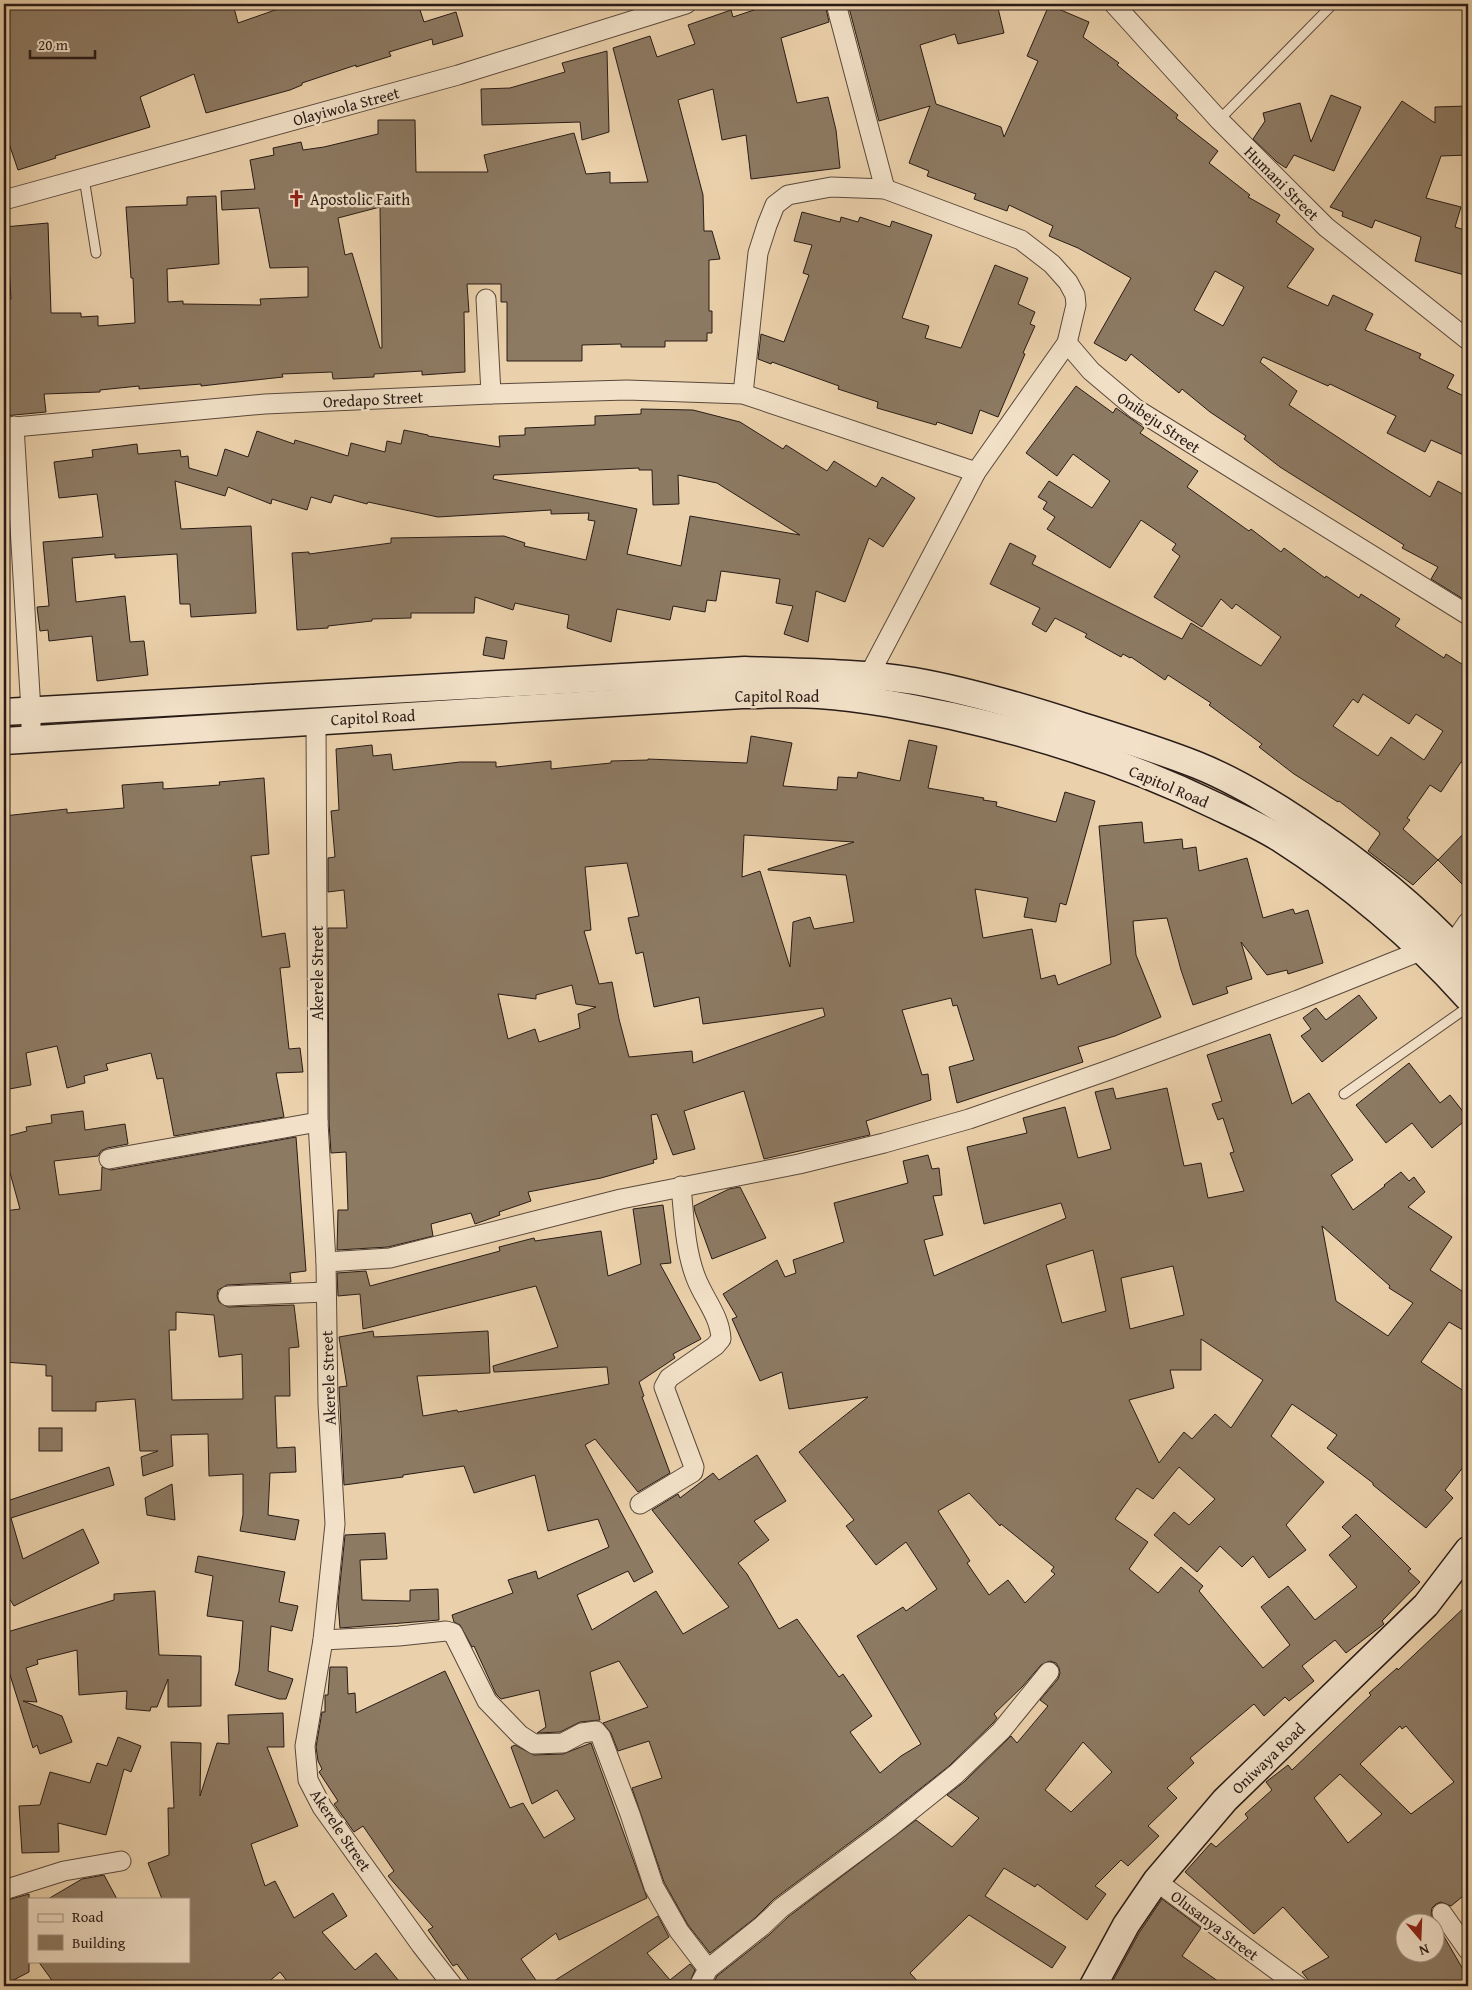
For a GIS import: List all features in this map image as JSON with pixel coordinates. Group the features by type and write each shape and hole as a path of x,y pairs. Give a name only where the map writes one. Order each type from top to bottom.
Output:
{"main road":[{"name":"Capitol Road","path":"4,712 745,670 869,675 915,682 978,695 1053,717 1198,765 1266,800 1338,847 1399,894 1460,954"},
{"name":"Capitol Road","path":"4,740 742,695 819,695 900,705 1033,736 1139,771 1278,837 1381,913 1423,950 1468,998"},
{"name":"Oniwaya Road","path":"1093,1986 1126,1925 1156,1881 1225,1800 1426,1605 1468,1550"}],"street":[{"name":"Olayiwola Street","path":"4,200 458,75 686,4"},
{"path":"836,4 886,189"},
{"name":"Humani Street","path":"1114,4 1219,120 1326,227 1468,340"},
{"path":"743,394 758,253 775,205 788,195 831,187 886,189 1021,240 1052,264 1068,282 1075,295 1076,305 1067,343 976,472 869,675 862,701"},
{"path":"486,299 491,394"},
{"name":"Onibeju Street","path":"1067,343 1091,371 1136,410 1468,615"},
{"name":"Oredapo Street","path":"9,427 264,404 626,390 743,394 976,472"},
{"path":"9,427 31,711 31,739"},
{"name":"Akerele Street","path":"316,721 318,1122 326,1262 328,1404 335,1524 323,1640 305,1746 308,1780 322,1807 421,1945 454,1986"},
{"path":"1460,954 1468,922"},
{"path":"326,1262 390,1258 621,1199 799,1164 969,1119 1110,1070 1298,1000 1423,950"},
{"path":"109,1159 318,1122"},
{"path":"640,1504 692,1472 694,1467 664,1387 669,1378 716,1346 722,1338 721,1327 696,1279 689,1256 680,1186"},
{"path":"228,1296 326,1292"},
{"path":"323,1640 400,1636 446,1631 453,1633 487,1701 520,1735 534,1744 562,1743 582,1733 596,1731 601,1737 630,1814 654,1887 679,1931 708,1969"},
{"path":"699,1986 708,1969 762,1926 781,1908 890,1827 956,1774 1001,1732 1049,1672"},
{"path":"4,1890 64,1871 121,1861"},
{"name":"Olusanya Street","path":"1156,1881 1298,1986"},
{"path":"1444,1916 1468,1950"}],"lane":[{"path":"1219,120 1333,4"},
{"path":"84,178 96,253"},
{"path":"1344,1094 1468,1007"}],"building":[{"path":"4,4 233,4 238,23 278,9 277,4 418,4 424,22 456,12 463,36 433,45 432,39 389,52 391,56 356,67 356,65 302,83 302,85 290,90 206,113 194,74 140,97 150,127 55,156 56,158 18,170 4,129"},
{"path":"772,4 825,4 829,22 781,38 797,103 828,97 836,130 840,168 751,179 746,135 722,140 713,89 678,100 703,195 704,231 712,231 720,259 709,260 709,311 712,311 712,333 707,333 707,341 665,341 665,347 621,347 621,344 582,345 582,361 507,361 507,302 501,302 501,284 467,284 469,312 464,312 465,372 422,375 422,371 374,374 374,377 333,379 332,372 282,374 283,377 201,386 201,384 139,389 139,386 100,390 100,392 44,394 46,412 4,416 4,300 11,299 9,266 4,266 4,227 48,223 51,313 81,313 81,317 98,316 98,326 135,323 126,207 187,205 187,197 216,196 219,264 167,269 168,302 183,301 183,304 261,305 260,299 308,297 308,267 270,268 259,208 222,210 221,191 255,189 250,160 274,155 273,148 301,142 303,150 378,134 378,120 415,120 416,172 488,172 484,155 574,133 586,174 610,172 610,183 648,182 613,48 650,36 657,57 695,44 688,25 731,10 733,17","holes":["380,207 382,348 380,348 352,253 345,255 338,218"]},
{"path":"848,4 997,4 1004,33 958,44 955,34 920,45 936,104 1001,127 1004,137 1038,61 1027,56 1049,5 1089,22 1083,37 1119,63 1117,65 1178,115 1176,118 1218,151 1209,163 1250,195 1248,197 1280,215 1276,222 1314,249 1287,287 1328,306 1333,295 1373,314 1365,330 1421,354 1419,358 1454,375 1447,388 1468,398 1468,457 1431,440 1425,452 1387,433 1396,416 1330,384 1328,386 1263,357 1260,362 1297,391 1289,405 1386,469 1430,497 1438,481 1468,497 1468,602 1431,579 1438,567 1402,548 1404,545 1280,467 1244,439 1246,436 1210,412 1182,389 1179,393 1131,354 1126,361 1094,343 1131,278 1078,248 1049,236 1053,226 1009,205 1007,211 974,199 976,194 927,176 929,171 909,163 930,106 879,121","holes":["1215,271 1244,287 1223,326 1194,310"]},
{"path":"607,51 609,132 582,140 580,122 482,125 481,89 510,88 565,72 562,63"},
{"path":"1331,95 1361,107 1334,171 1294,155 1286,168 1253,139 1265,121 1263,113 1300,103 1311,142"},
{"path":"1402,101 1435,123 1435,107 1468,106 1468,155 1441,156 1426,198 1461,207 1455,227 1468,231 1468,276 1415,261 1421,237 1375,220 1372,228 1342,216 1343,212 1330,207"},
{"path":"802,212 840,222 841,217 858,222 860,217 890,227 892,221 932,235 902,318 929,326 925,338 961,348 995,265 1028,278 1018,304 1035,312 1030,324 1035,326 998,417 980,410 972,434 937,422 936,425 877,408 878,402 838,389 839,386 772,362 771,364 758,359 761,334 784,342 809,275 803,273 812,245 794,241"},
{"path":"1076,386 1113,413 1116,408 1144,428 1140,433 1198,471 1187,487 1249,531 1251,529 1281,552 1284,548 1325,578 1326,576 1359,598 1361,594 1400,619 1395,626 1444,658 1446,654 1468,668 1468,766 1461,762 1441,792 1430,785 1407,818 1410,820 1403,829 1438,860 1413,885 1368,851 1380,834 1379,832 1339,801 1294,774 1259,747 1262,744 1209,705 1211,703 1168,675 1165,680 1131,657 1123,654 1121,657 1085,637 1087,634 1055,618 1046,632 1032,624 1040,608 990,584 1010,543 1036,556 1032,564 1182,639 1191,623 1261,666 1281,637 1236,604 1232,609 1221,599 1202,627 1154,597 1180,556 1172,550 1176,544 1141,520 1110,568 1047,529 1055,517 1043,509 1047,502 1038,497 1049,481 1092,508 1110,481 1073,454 1057,476 1026,453","holes":["1363,694 1409,724 1416,714 1443,731 1424,760 1391,737 1378,756 1333,726 1353,699 1358,703"]},
{"path":"641,409 693,410 740,422 783,449 786,445 827,471 834,461 876,487 882,477 915,498 883,547 869,538 845,602 816,591 808,642 784,634 793,606 776,603 780,579 721,571 716,601 707,600 705,612 673,606 670,620 617,609 611,642 567,628 569,615 515,603 513,610 475,597 474,613 411,613 411,618 372,619 372,621 328,626 328,628 297,630 292,553 309,552 309,554 391,543 391,538 504,536 525,543 524,546 586,560 595,521 588,520 589,513 551,514 551,510 438,517 368,502 367,504 334,495 331,503 311,497 307,510 272,499 271,504 228,487 225,496 175,481 181,529 251,526 256,613 191,617 190,604 180,604 177,554 115,558 115,554 72,558 76,602 125,596 130,642 144,641 148,675 97,681 92,636 49,641 48,630 40,631 37,607 49,606 43,542 103,537 97,494 59,498 54,462 93,457 92,450 137,444 138,454 180,450 181,457 188,456 189,468 217,476 225,449 248,457 257,431 294,444 295,440 348,456 351,443 385,452 387,441 401,444 404,430 428,436 500,447 499,436 525,435 525,428 595,425 595,416 641,414","holes":["639,468 639,470 652,470 653,505 679,504 678,475 717,483 800,535 690,516 681,566 627,554 637,509 493,479 494,475"]},
{"path":"486,637 507,641 504,659 483,655"},
{"path":"751,736 792,743 783,786 837,790 838,777 857,778 858,772 900,781 909,740 937,746 928,788 984,798 983,800 997,802 996,806 1056,822 1065,792 1095,801 1066,905 1060,903 1056,922 1024,917 1028,898 975,889 983,938 1032,929 1041,979 1055,975 1058,985 1111,964 1099,826 1142,822 1144,843 1182,839 1183,849 1196,847 1199,871 1247,858 1263,918 1293,909 1295,914 1308,910 1323,963 1288,974 1287,970 1267,975 1241,942 1252,979 1226,987 1228,993 1193,1005 1167,918 1133,921 1136,955 1161,1017 1115,1036 1078,1047 1083,1062 957,1103 949,1067 974,1060 957,1005 953,1006 951,998 902,1010 922,1075 928,1074 931,1100 866,1121 870,1135 764,1159 744,1091 684,1111 695,1149 673,1155 657,1114 651,1115 657,1159 653,1160 654,1163 601,1178 528,1192 531,1201 499,1212 500,1215 475,1224 471,1213 431,1224 433,1236 388,1247 337,1250 338,1210 348,1210 346,1152 331,1153 329,1122 328,928 347,928 344,890 328,892 328,858 335,857 331,811 339,810 336,749 372,745 373,756 391,754 393,770 460,762 496,762 496,767 551,761 551,769 611,763 611,761 648,759 747,763","holes":["744,835 854,842 768,869 846,875 854,922 814,929 810,917 793,922 790,967 760,871 742,877","627,863 639,916 628,918 636,954 643,952 654,1007 699,997 703,1024 823,1008 825,1016 693,1063 692,1051 629,1057 612,982 599,984 584,931 591,930 585,867","572,985 576,1004 596,1007 578,1014 580,1028 539,1042 535,1029 508,1039 498,994 536,999 536,995"]},
{"path":"264,778 269,854 251,856 262,937 285,933 290,967 280,968 289,1049 300,1048 303,1072 276,1073 284,1117 174,1136 163,1078 157,1079 151,1053 106,1064 108,1070 84,1076 85,1083 67,1088 57,1046 26,1053 31,1085 4,1090 4,816 67,809 67,813 124,808 122,785 163,782 163,789 220,785 219,782"},
{"path":"1468,829 1468,890 1438,860"},
{"path":"1359,995 1377,1018 1322,1062 1301,1036 1311,1029 1303,1018 1316,1008 1326,1020"},
{"path":"1270,1034 1292,1104 1309,1093 1353,1160 1331,1175 1353,1210 1401,1172 1409,1181 1414,1177 1425,1192 1408,1207 1452,1237 1430,1270 1468,1295 1468,1333 1449,1322 1421,1362 1468,1394 1468,1461 1445,1490 1453,1498 1426,1528 1373,1485 1373,1483 1327,1448 1337,1435 1292,1404 1271,1436 1324,1482 1286,1525 1306,1550 1269,1578 1253,1556 1242,1567 1220,1546 1197,1572 1154,1535 1174,1512 1189,1525 1215,1499 1179,1467 1153,1499 1137,1488 1115,1519 1148,1542 1129,1569 1158,1593 1181,1567 1203,1586 1199,1591 1263,1668 1290,1645 1261,1607 1288,1586 1315,1620 1357,1587 1329,1555 1351,1536 1342,1527 1356,1514 1411,1569 1408,1571 1420,1582 1382,1621 1384,1624 1346,1653 1335,1640 1302,1666 1314,1681 1289,1701 1285,1697 1264,1716 1254,1704 1190,1758 1194,1763 1167,1788 1177,1798 1148,1826 1159,1836 1128,1866 1121,1860 1095,1886 1106,1894 1087,1920 1037,1884 1035,1887 1004,1868 985,1896 1066,1947 1052,1968 969,1915 910,1973 922,1986 712,1986 717,1976 769,1935 788,1917 916,1820 952,1847 979,1818 947,1795 964,1782 1011,1736 1017,1743 1048,1706 1040,1700 1058,1679 1059,1668 1056,1663 1050,1661 1041,1665 1023,1686 994,1714 997,1718 993,1723 949,1766 774,1899 755,1918 710,1953 688,1925 664,1882 632,1788 662,1778 649,1741 618,1751 611,1733 603,1723 648,1707 619,1661 590,1672 600,1720 580,1722 560,1732 537,1733 546,1727 539,1690 501,1699 496,1694 474,1646 472,1647 460,1625 454,1622 452,1615 513,1593 508,1580 536,1571 538,1579 609,1547 598,1519 548,1531 535,1475 474,1493 464,1466 344,1485 339,1387 347,1386 339,1337 373,1331 374,1337 488,1331 490,1373 417,1376 423,1416 457,1410 458,1412 609,1384 607,1367 494,1372 493,1366 558,1347 536,1286 363,1329 360,1294 338,1296 337,1273 366,1271 370,1286 500,1251 499,1247 534,1238 535,1241 601,1231 608,1276 641,1264 633,1209 663,1205 671,1263 660,1264 701,1339 673,1354 675,1358 639,1382 644,1396 642,1397 670,1473 638,1492 595,1439 585,1445 653,1572 634,1582 628,1571 577,1595 592,1630 656,1591 683,1634 729,1607 652,1510 678,1494 680,1498 713,1473 719,1480 757,1455 786,1501 754,1521 769,1540 738,1563 747,1574 779,1629 797,1619 839,1677 843,1674 872,1716 850,1732 880,1773 901,1756 921,1744 857,1636 903,1607 906,1611 937,1589 906,1542 876,1565 846,1526 854,1520 799,1452 868,1397 789,1409 782,1372 760,1381 732,1319 737,1317 723,1294 777,1260 785,1277 796,1273 793,1260 844,1242 834,1203 908,1183 903,1161 928,1155 932,1169 939,1168 942,1195 933,1196 943,1235 924,1240 934,1276 1066,1218 1061,1203 984,1224 967,1147 1027,1133 1023,1118 1065,1107 1078,1158 1111,1149 1095,1092 1113,1088 1116,1099 1167,1088 1184,1166 1201,1163 1208,1198 1244,1191 1230,1153 1234,1152 1223,1118 1218,1120 1212,1104 1222,1101 1207,1055","holes":["1322,1226 1390,1286 1389,1288 1413,1303 1388,1336 1336,1301","1093,1250 1106,1311 1062,1323 1046,1265","1173,1266 1184,1315 1130,1329 1121,1278","1201,1339 1263,1380 1231,1428 1215,1414 1192,1439 1184,1432 1159,1463 1129,1400 1174,1388 1170,1370 1201,1370","969,1493 1000,1526 1001,1524 1054,1567 1051,1571 1055,1574 1025,1603 1008,1580 989,1595 967,1563 970,1561 938,1511","1083,1742 1112,1772 1071,1812 1045,1790"]},
{"path":"1409,1063 1440,1103 1450,1095 1468,1118 1432,1148 1412,1123 1386,1143 1356,1105"},
{"path":"83,1111 85,1130 125,1124 128,1144 107,1148 101,1151 98,1156 54,1161 59,1195 101,1190 102,1167 111,1170 296,1137 306,1271 290,1273 291,1282 227,1285 218,1290 217,1296 219,1302 228,1307 294,1305 299,1347 289,1348 290,1396 275,1396 277,1448 295,1447 296,1472 270,1473 268,1515 299,1520 295,1540 240,1531 243,1515 243,1474 209,1476 208,1434 171,1435 173,1466 143,1476 141,1457 158,1451 140,1451 135,1399 96,1402 96,1411 52,1411 52,1376 46,1376 46,1365 4,1362 4,1211 20,1209 4,1151 4,1137 27,1131 26,1127 52,1123 51,1115","holes":["176,1312 214,1315 219,1357 242,1354 243,1399 172,1400 169,1330 176,1330"]},
{"path":"740,1187 766,1238 712,1259 694,1206 729,1189"},
{"path":"39,1428 62,1428 62,1451 39,1451"},
{"path":"109,1467 114,1485 11,1518 23,1559 83,1529 99,1563 14,1606 4,1590 4,1502"},
{"path":"172,1484 175,1520 147,1515 145,1498"},
{"path":"385,1533 387,1559 360,1560 362,1600 410,1601 410,1590 438,1589 439,1620 340,1628 338,1603 345,1535"},
{"path":"198,1556 285,1572 279,1602 298,1606 292,1631 271,1626 268,1671 293,1679 286,1699 279,1699 235,1685 239,1671 243,1621 207,1616 213,1576 195,1572"},
{"path":"155,1591 159,1655 201,1656 201,1706 168,1707 168,1679 157,1707 151,1707 150,1711 126,1709 127,1691 79,1695 77,1650 37,1660 38,1664 26,1668 37,1702 23,1701 62,1716 72,1742 40,1754 37,1745 33,1748 4,1656 4,1633 114,1600 114,1594"},
{"path":"1468,1604 1468,1892 1451,1906 1441,1902 1436,1904 1431,1912 1394,1912 1394,1962 1444,1962 1444,1936 1468,1978 1468,1986 1313,1986 1302,1972 1329,1957 1283,1907 1254,1934 1185,1872 1211,1843 1216,1847 1248,1818 1245,1814 1272,1790 1266,1782 1288,1765 1292,1770 1371,1695 1369,1693 1397,1668 1398,1670","holes":["1400,1726 1402,1729 1406,1726 1454,1782 1411,1814 1360,1764","1340,1774 1382,1814 1348,1843 1314,1798"]},
{"path":"330,1667 347,1667 348,1694 355,1693 356,1713 445,1671 510,1808 523,1803 544,1838 575,1819 557,1790 532,1804 511,1747 515,1745 534,1755 563,1754 591,1743 647,1898 559,1940 556,1933 521,1959 540,1986 473,1986 457,1964 453,1966 428,1930 433,1927 388,1876 394,1871 363,1826 354,1832 334,1804 338,1801 319,1772 322,1769 318,1761 316,1747 322,1712 325,1712 325,1695 328,1695"},
{"path":"283,1713 284,1747 267,1747 298,1826 251,1844 265,1886 275,1881 294,1918 333,1893 347,1916 322,1932 355,1970 376,1953 403,1986 291,1986 280,1972 264,1986 56,1986 39,1962 190,1962 190,1898 162,1898 148,1863 169,1855 168,1808 174,1808 171,1742 201,1743 200,1796 217,1743 229,1744 228,1715"},
{"path":"118,1737 141,1746 131,1772 124,1769 106,1835 58,1823 59,1852 22,1853 19,1806 40,1805 50,1772 90,1783 97,1763 107,1766"},
{"path":"104,1875 116,1898 50,1898 82,1879"},
{"path":"29,1894 29,1972 4,1985 4,1901"},
{"path":"1162,1899 1201,1928 1182,1956 1225,1986 1110,1986 1139,1933"},
{"path":"658,1916 669,1937 647,1953 670,1980 690,1964 695,1970 688,1986 546,1986"}],"place":[{"name":"Apostolic Faith","path":"296,199"}]}
